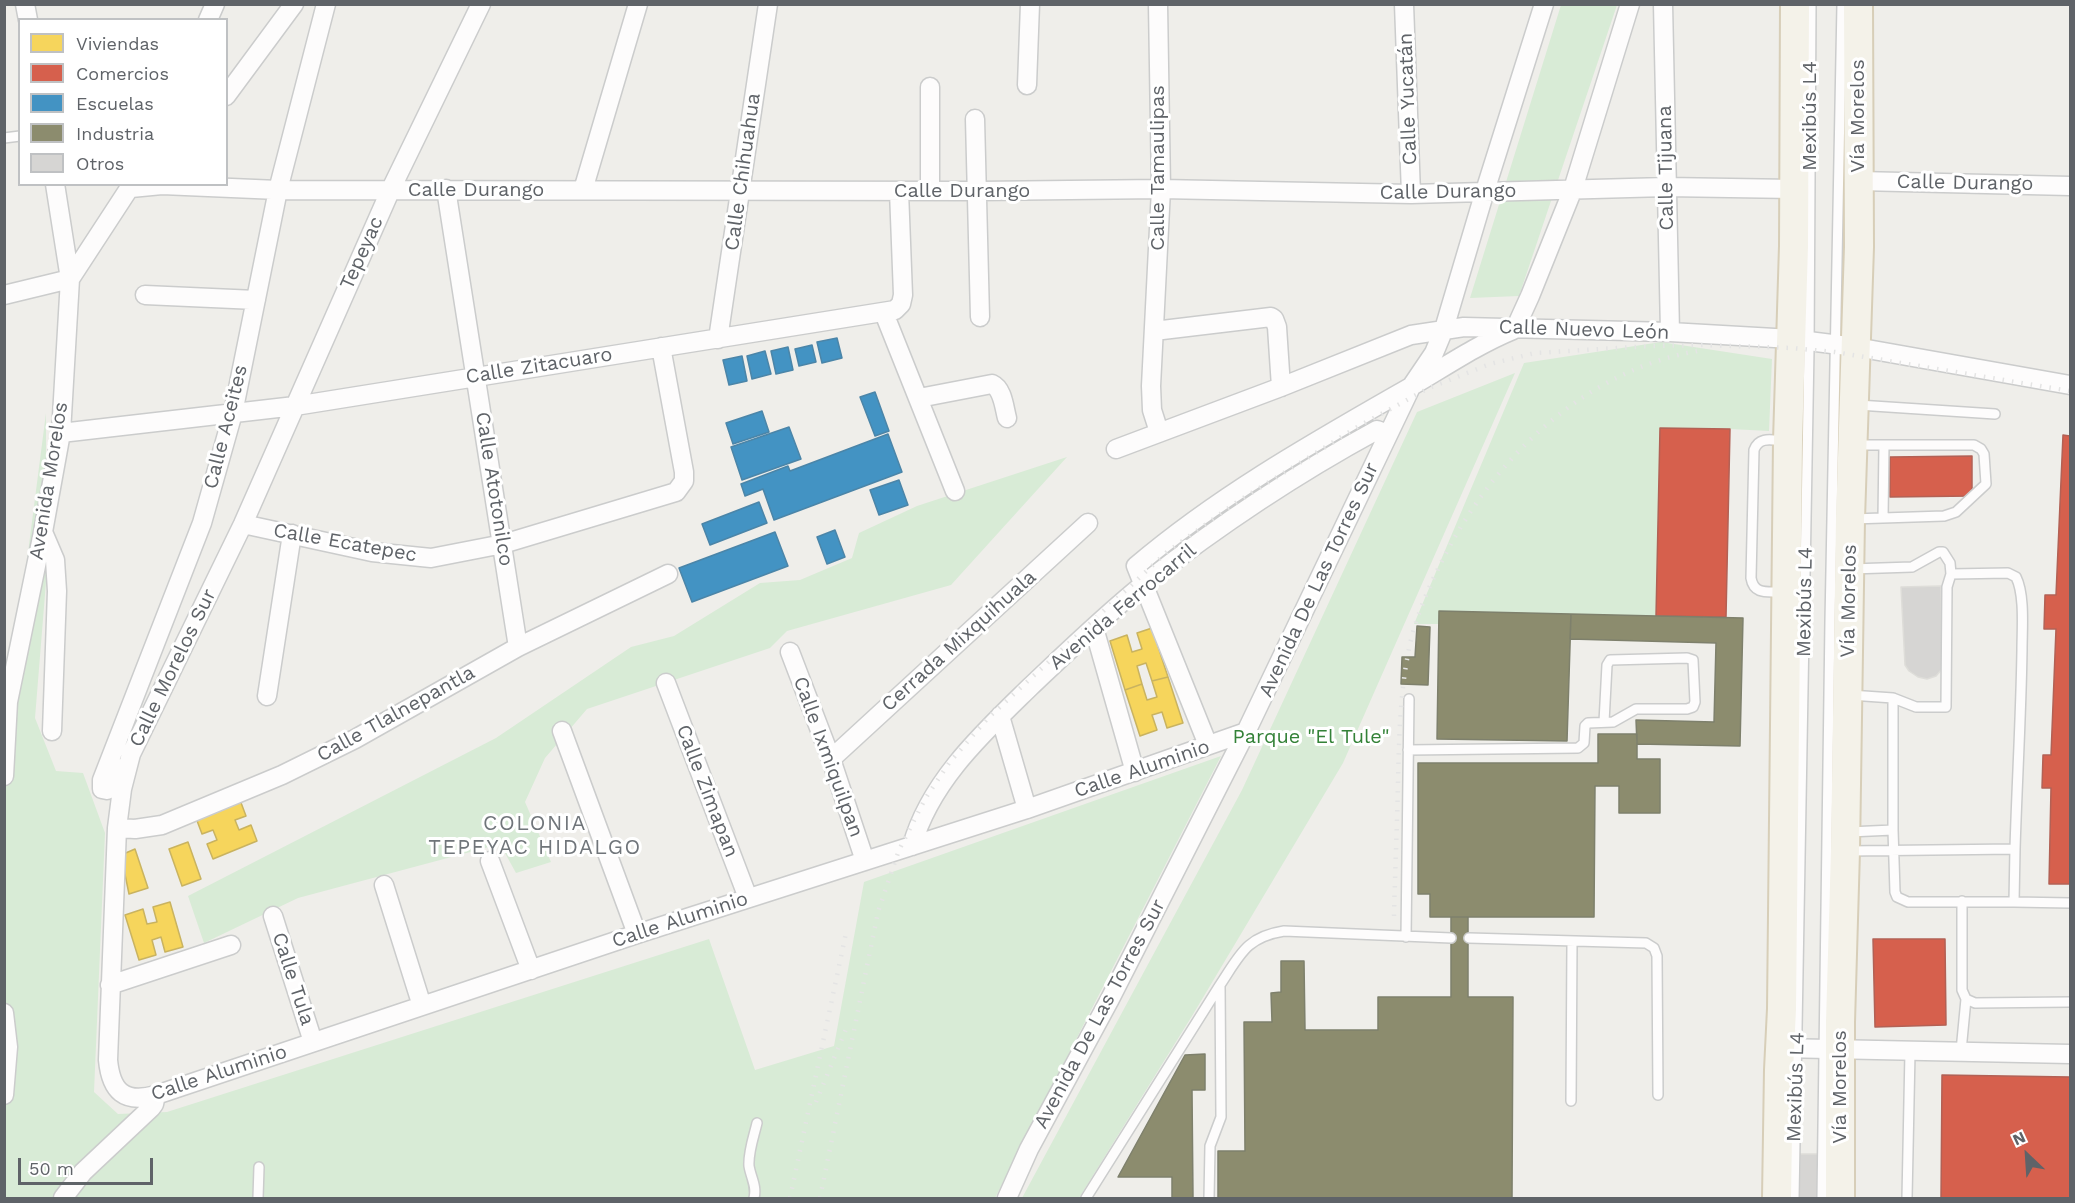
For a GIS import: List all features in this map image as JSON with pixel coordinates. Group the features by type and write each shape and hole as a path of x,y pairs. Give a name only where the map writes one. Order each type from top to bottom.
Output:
{"main road":[{"path":"1777,1198 1788,1049 1782,1009 1788,441 1800,340 1794,189 1795,4"},
{"name":"Vía Morelos","path":"1840,1198 1832,1049 1845,841 1853,404 1846,346 1858,181 1858,4"}],"street":[{"path":"209,18 215,4"},
{"path":"228,93 294,4"},
{"name":"Calle Aceites","path":"131,754 111,787 104,790 101,785 102,780 202,524 232,413 278,190 326,4"},
{"name":"Tepeyac","path":"295,406 391,189 481,4"},
{"path":"583,190 638,4"},
{"name":"Calle Chihuahua","path":"718,339 768,4"},
{"path":"1027,85 1030,4"},
{"name":"Calle Tamaulipas","path":"1158,4 1161,189 1151,403 1159,432"},
{"name":"Calle Yucatán","path":"1404,4 1411,194"},
{"name":"Avenida De Las Torres Sur","path":"1007,1198 1029,1149 1110,999 1246,732 1411,387 1434,352 1444,329 1544,4"},
{"path":"1515,330 1573,189 1630,4"},
{"name":"Calle Tijuana","path":"1664,4 1670,332"},
{"path":"930,87 930,191"},
{"path":"975,119 980,317"},
{"name":"Calle Durango","path":"1858,181 2070,186"},
{"name":"Avenida Morelos","path":"4,776 8,702 61,433 70,279 54,186"},
{"path":"4,295 70,279 131,186"},
{"name":"Calle Durango","path":"185,186 278,190 1161,189 1411,194 1666,187 1794,189"},
{"name":"Calle Atotonilco","path":"446,189 518,647"},
{"path":"899,191 902,299 895,310 884,313 955,491"},
{"path":"145,295 256,300"},
{"name":"Calle Zitacuaro","path":"61,433 295,406 884,313"},
{"path":"1154,331 1270,317 1274,319 1277,327 1281,387"},
{"name":"Calle Nuevo León","path":"1116,449 1411,335 1444,329 1483,327 1515,330 1670,332 1800,340 2070,385"},
{"name":"Avenida Ferrocarril","path":"1143,584 1136,566 1172,535 1258,477 1471,351 1515,330"},
{"name":"Calle Ecatepec","path":"243,524 372,552 431,558 503,544 676,492 684,481 661,347"},
{"path":"919,398 992,384 999,390 1007,418"},
{"name":"Calle Morelos Sur","path":"116,1088 111,1081 108,1060 117,828 122,789 131,754 243,524 295,406"},
{"name":"Avenida Ferrocarril","path":"912,846 915,832 936,792 968,750 1000,716 1143,584 1199,542 1298,476 1377,430 1388,434"},
{"name":"Cerrada Mixquihuala","path":"831,759 1088,524"},
{"path":"43,532 55,560 57,591 52,731"},
{"path":"267,696 292,534"},
{"name":"Calle Tlalnepantla","path":"117,828 135,829 162,825 282,775 356,739 518,647 668,574"},
{"path":"1143,584 1208,745"},
{"path":"1094,628 1135,772"},
{"name":"Calle Ixmiquilpan","path":"790,652 831,759 865,861"},
{"name":"Calle Zimapan","path":"666,683 748,898"},
{"path":"1000,716 1027,809"},
{"path":"562,731 637,934"},
{"name":"Calle Aluminio","path":"116,1088 124,1095 134,1099 156,1095 637,934 1027,809 1246,732"},
{"path":"490,861 531,970"},
{"path":"384,885 422,1006"},
{"name":"Calle Tula","path":"273,916 313,1042"},
{"path":"110,985 231,945"},
{"path":"4,1013 8,1047 4,1095"},
{"path":"1788,1049 2070,1054"},
{"path":"63,1198 83,1172 151,1108 156,1095"}],"lane":[{"name":"Mexibús L4","path":"1794,1198 1788,1049 1800,340 1811,4"},
{"name":"Mexibús L4","path":"1822,1198 1832,1049 1846,346 1842,4"},
{"path":"1853,404 1995,414"},
{"path":"1850,519 1950,515 1983,489 1987,481 1984,454 1974,445 1852,445"},
{"path":"1883,518 1884,445"},
{"path":"1848,695 1893,698 1916,707 1946,707 1947,587 1951,574 1950,563 1943,552 1932,555 1912,567 1849,569"},
{"path":"1951,574 2008,573 2016,577 2020,586 2022,621 2020,751 2014,902"},
{"path":"1408,750 1574,749 1581,747 1584,743 1586,724 1591,722 1604,722 1617,720 1636,709 1693,707 1695,702 1693,660 1687,658 1610,660 1607,665 1604,722"},
{"path":"1893,698 1893,849 1894,886 1897,897 1908,902 2070,903"},
{"path":"1407,937 1409,699"},
{"path":"1845,841 1893,830"},
{"path":"1845,841 1893,849 2015,849"},
{"path":"1961,1051 1966,999 1962,990 1962,901"},
{"path":"1086,1198 1220,985 1250,944 1269,933 1284,931 1451,938"},
{"path":"1468,938 1646,944 1654,948 1657,956 1658,1095"},
{"path":"1571,1101 1572,942"},
{"path":"1209,1198 1210,1146 1221,1117 1220,985"},
{"path":"1966,999 1975,1003 2070,1002"},
{"path":"1907,1198 1910,1052"},
{"path":"754,1198 755,1184 749,1158 757,1123"},
{"path":"258,1198 259,1167"}],"green space":[{"path":"1561,5 1617,5 1519,296 1470,298"},
{"path":"1661,342 1772,359 1769,431 1730,429 1656,616 1439,611 1439,624 1414,624 1524,363"},
{"name":"Parque \"El Tule\"","path":"1515,373 1343,763 1192,1016 1079,1198 1022,1198 1242,790 1417,412"},
{"path":"46,413 46,582 35,718 56,771 83,773 105,833 94,1092 118,1114 167,1112 709,939 755,1070 834,1046 864,882 1221,756 995,1198 5,1198 4,739"},
{"path":"1067,457 951,585 787,631 770,648 587,709 545,758 525,802 551,862 516,873 500,844 298,898 204,943 188,896 496,738 631,647 674,636 760,583 800,580 852,558 859,533 917,506"}],"building: Viviendas":[{"path":"1152,628 1168,677 1152,681 1146,663 1137,666 1142,684 1125,690 1110,641 1127,635 1132,652 1142,649 1137,633"},
{"path":"1168,677 1183,723 1167,728 1162,712 1152,715 1157,730 1140,736 1125,690 1142,684 1147,700 1157,697 1152,681"},
{"path":"240,800 246,816 235,820 239,830 251,825 257,841 213,859 207,844 217,840 213,830 202,834 196,818"},
{"path":"188,842 201,879 182,886 169,849"},
{"path":"135,849 148,888 129,894 121,855"},
{"path":"170,902 183,947 165,952 161,937 152,940 156,955 139,960 125,915 143,909 147,924 157,922 153,907"}],"building: Comercios":[{"path":"1660,428 1730,429 1726,617 1656,616"},
{"path":"2063,435 2070,436 2070,884 2049,884 2051,788 2042,788 2043,755 2051,755 2056,629 2044,629 2045,595 2056,595"},
{"path":"1972,456 1972,496 1890,497 1890,457"},
{"path":"1873,939 1945,939 1946,1025 1875,1027"},
{"path":"1942,1075 2070,1077 2070,1198 1941,1198"}],"building: Escuelas":[{"path":"837,338 842,358 822,363 817,342"},
{"path":"812,345 816,362 799,366 795,349"},
{"path":"788,347 793,370 776,374 771,351"},
{"path":"765,351 771,374 752,379 747,356"},
{"path":"742,356 747,381 729,385 723,360"},
{"path":"875,392 889,431 875,436 860,397"},
{"path":"762,411 769,432 733,444 726,423"},
{"path":"789,427 801,459 742,480 731,447"},
{"path":"888,434 902,472 774,520 763,489 745,496 741,484 788,466 790,471"},
{"path":"899,480 908,505 879,515 870,490"},
{"path":"759,502 767,523 710,545 702,524"},
{"path":"835,530 845,557 827,564 817,537"},
{"path":"775,532 788,566 692,602 679,568"}],"building: Industria":[{"path":"1439,611 1571,614 1567,741 1437,739"},
{"path":"1571,614 1743,618 1740,746 1637,744 1636,720 1714,722 1716,643 1570,639"},
{"path":"1417,626 1430,627 1428,685 1401,684 1402,657 1415,657"},
{"path":"1598,734 1637,734 1637,759 1660,759 1660,813 1619,813 1619,786 1595,786 1594,917 1430,917 1430,894 1418,894 1418,763 1598,763"},
{"path":"1451,917 1468,917 1468,997 1513,997 1512,1198 1218,1198 1218,1151 1245,1151 1244,1022 1272,1022 1271,993 1281,992 1281,961 1304,961 1305,1030 1378,1030 1378,997 1451,997"},
{"path":"1205,1054 1205,1090 1192,1090 1193,1198 1172,1198 1172,1177 1118,1177 1185,1055"}],"building: Otros":[{"path":"1941,586 1942,669 1936,676 1927,679 1918,677 1905,665 1901,587"},
{"path":"1800,1154 1818,1154 1817,1198 1799,1198"}],"railway":[{"path":"820,1198 878,912 899,850 925,799 949,763 988,718 1167,552 1237,502 1359,426 1429,388 1490,364 1535,353 1651,346 1791,348 1835,352 2070,391"},
{"path":"1394,916 1400,731 1404,679 1416,621 1445,555 1466,519 1490,485 1517,453 1548,424 1581,398 1617,378 1656,361 1697,351"},
{"path":"790,1198 846,933"},
{"path":"816,1102 848,1024"}],"district":[{"name":"COLONIA TEPEYAC HIDALGO","path":"535,836"}]}
